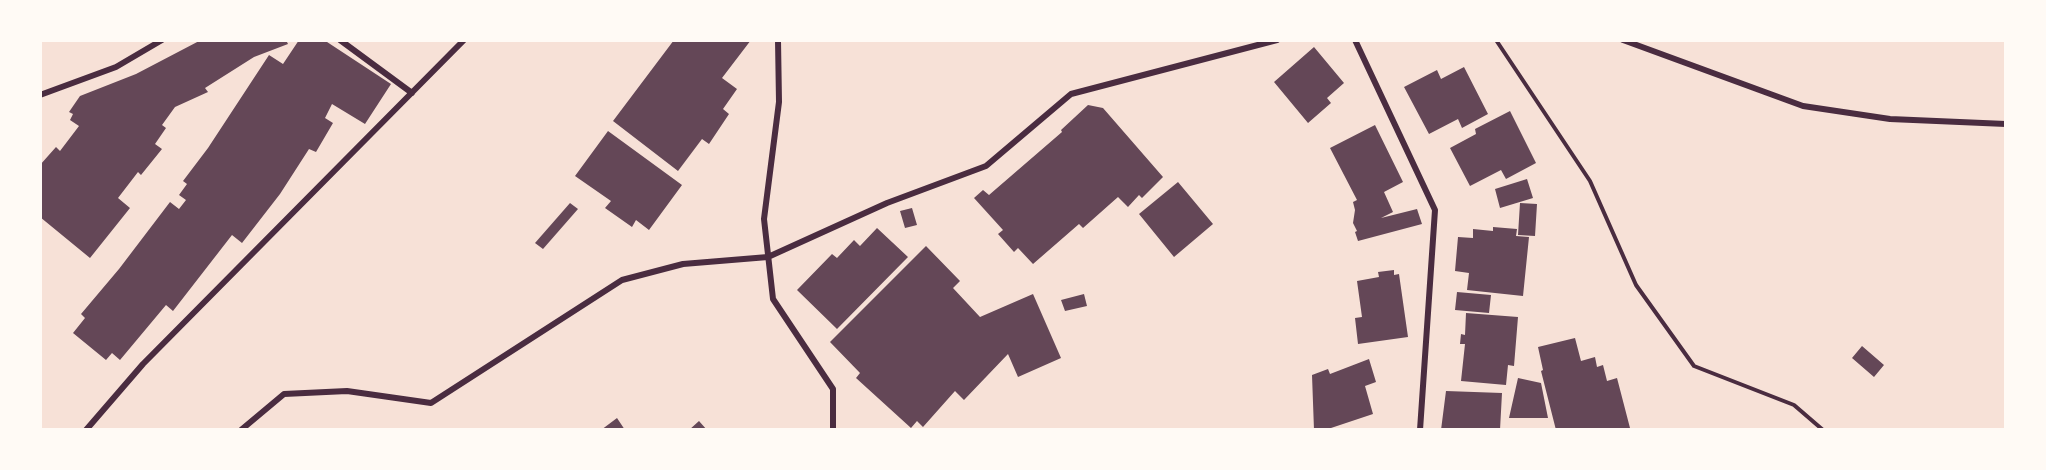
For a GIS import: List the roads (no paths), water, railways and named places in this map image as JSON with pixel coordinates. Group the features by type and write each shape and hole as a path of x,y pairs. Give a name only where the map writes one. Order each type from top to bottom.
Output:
{"street":[{"path":"40,95 116,67 162,40"},
{"path":"340,40 412,93"},
{"path":"87,429 143,364 464,40"},
{"path":"778,40 779,102 764,219 773,299 833,389 833,429"},
{"path":"241,429 285,394 347,391 431,403 622,280 683,264 768,257 887,203 986,166 1071,94 1277,40"},
{"path":"1355,40 1435,210 1420,429"},
{"path":"1623,40 1803,106 1890,118 2006,124"}]}
